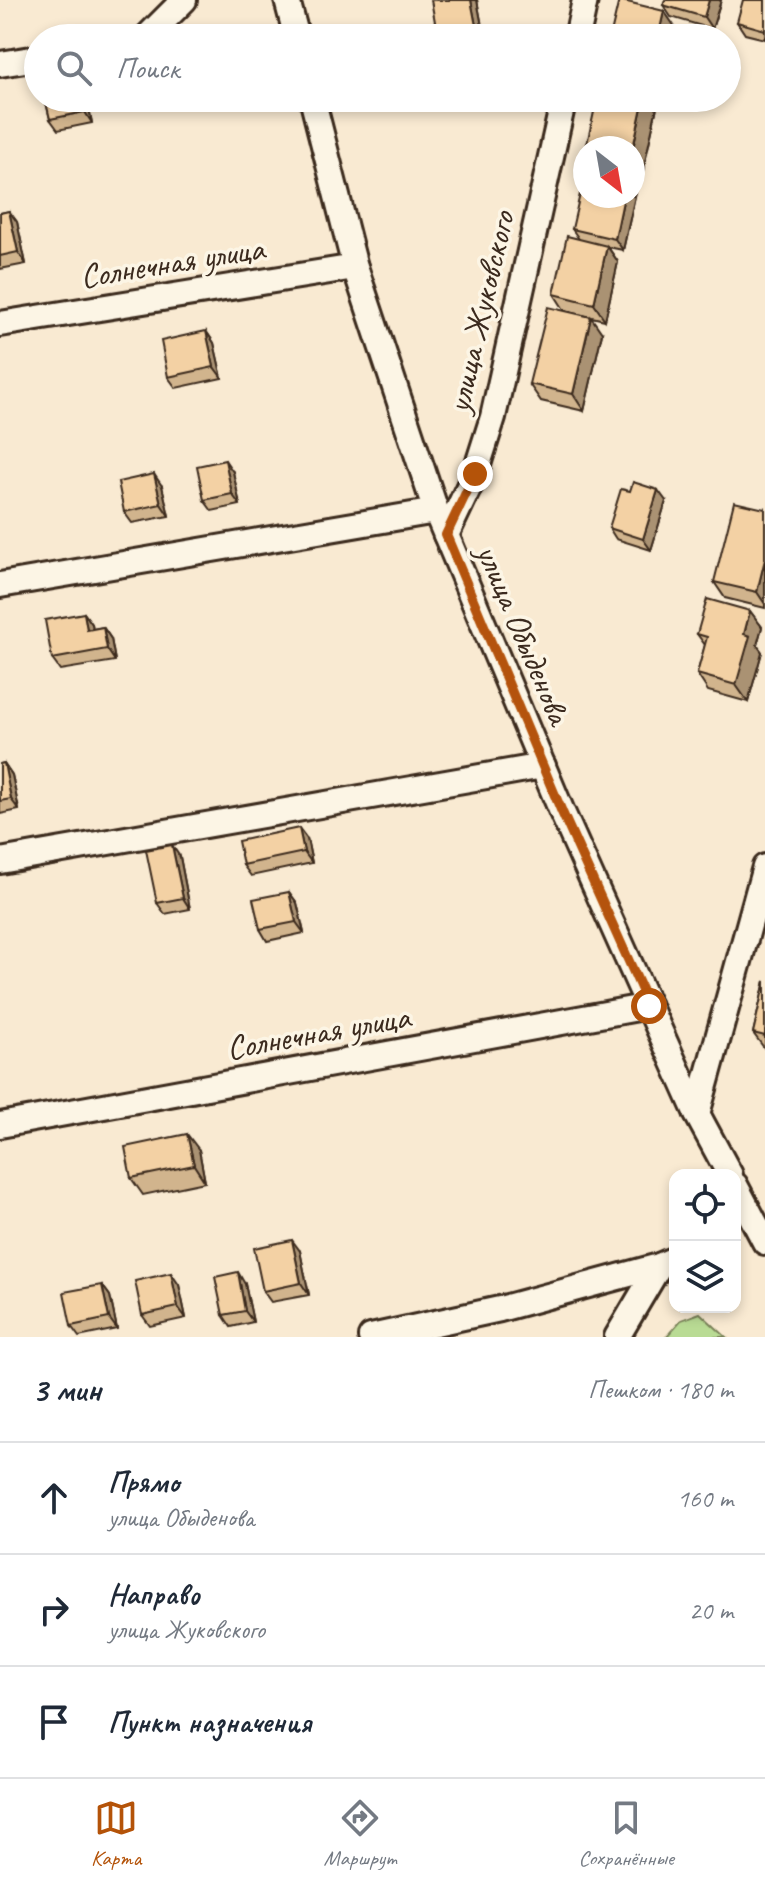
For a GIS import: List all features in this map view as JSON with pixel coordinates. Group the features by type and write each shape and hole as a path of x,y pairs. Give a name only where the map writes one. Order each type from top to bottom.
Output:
{"street":[{"path":"160,24 184,0"},
{"path":"287,0 293,24"},
{"path":"580,24 585,0"},
{"path":"0,64 24,60"},
{"name":"улица Обыденова","path":"316,112 355,267 436,511 543,766 649,1006 697,1114 727,1169"},
{"name":"улица Жуковского","path":"446,535 475,474 493,417 561,112"},
{"name":"Солнечная улица","path":"0,324 355,267"},
{"path":"0,585 436,511"},
{"path":"0,861 543,766"},
{"path":"697,1114 765,867"},
{"name":"Солнечная улица","path":"0,1125 649,1006"},
{"path":"741,1202 752,1233"},
{"path":"371,1337 500,1309 667,1262"},
{"path":"617,1337 667,1262"}],"green space":[{"path":"700,1313 726,1337 666,1337 681,1320"}],"building":[{"path":"431,0 471,0 476,24 435,24"},
{"path":"619,0 664,11 661,24 613,24"},
{"path":"665,0 709,0 704,17 663,5"},
{"path":"743,0 765,0 765,30 737,22"},
{"path":"48,112 85,112 50,119"},
{"path":"594,112 641,112 636,136 589,136"},
{"path":"577,208 621,208 615,239 572,229"},
{"path":"9,211 18,252 0,256 0,213"},
{"path":"567,236 607,246 594,304 554,294"},
{"path":"548,307 591,317 573,394 529,384"},
{"path":"206,331 214,367 168,377 161,341"},
{"path":"225,460 232,494 204,500 197,466"},
{"path":"154,474 161,504 124,512 118,482"},
{"path":"633,482 658,490 643,539 609,528 621,489 630,491"},
{"path":"734,502 765,509 765,559 757,592 714,582"},
{"path":"707,599 750,611 744,634 750,636 736,685 697,674 707,637 697,634"},
{"path":"84,613 87,630 103,627 107,649 52,659 45,620"},
{"path":"4,763 11,799 0,801 0,764"},
{"path":"299,828 304,852 243,865 238,841"},
{"path":"172,845 183,898 157,903 146,850"},
{"path":"289,892 296,922 260,929 253,899"},
{"path":"765,981 765,1036 753,1033"},
{"path":"187,1134 194,1165 131,1178 125,1147"},
{"path":"292,1240 301,1283 263,1291 254,1248"},
{"path":"238,1272 245,1311 223,1315 215,1277"},
{"path":"171,1273 178,1307 142,1315 135,1281"},
{"path":"102,1285 109,1318 71,1326 64,1292"}],"route":[{"path":"475,474 446,535 562,812 649,1006"}]}
